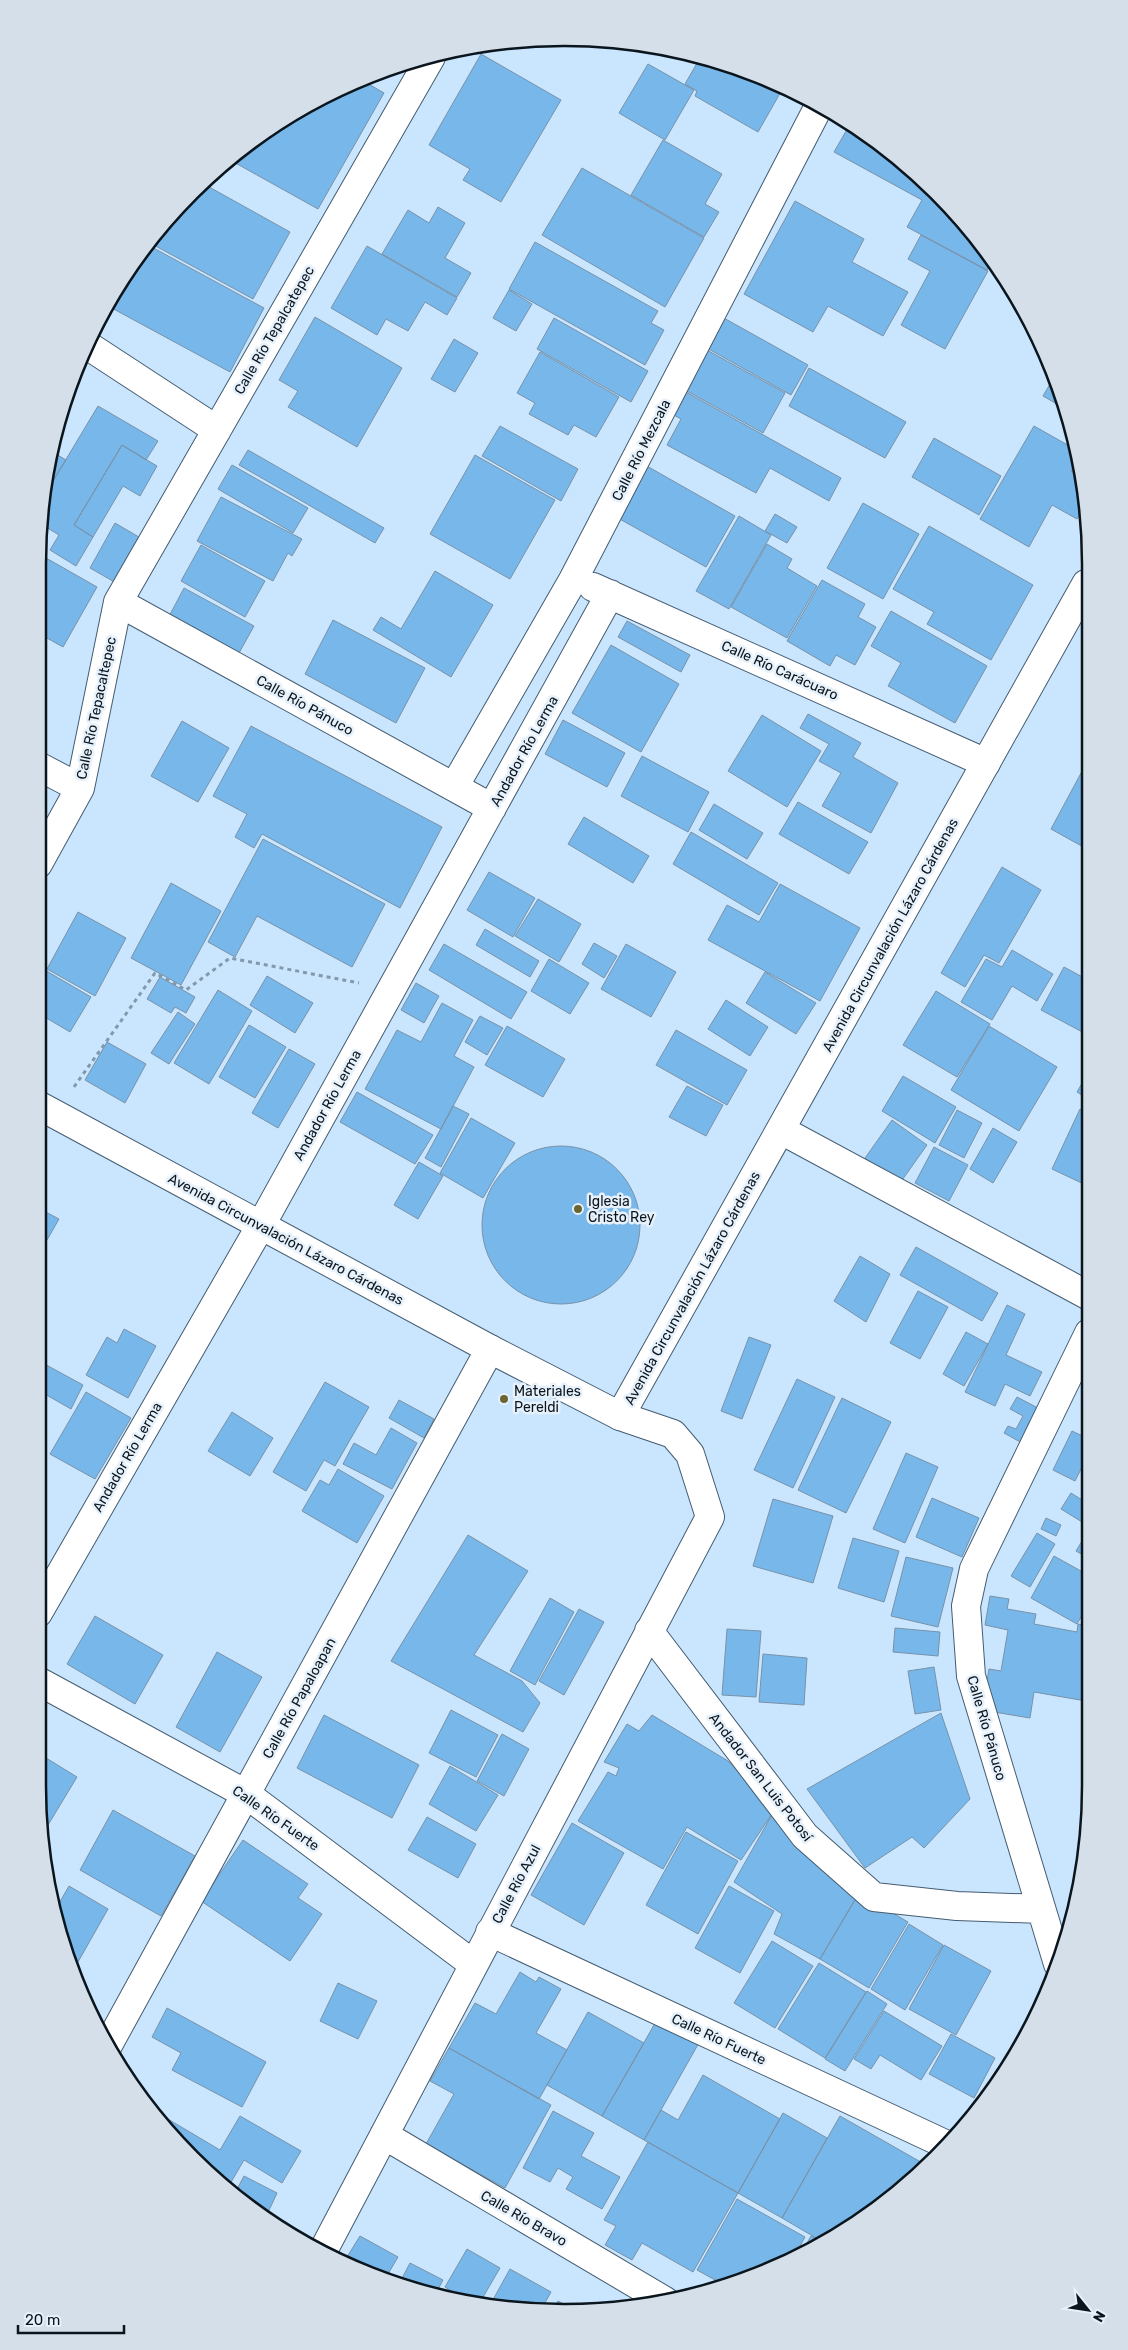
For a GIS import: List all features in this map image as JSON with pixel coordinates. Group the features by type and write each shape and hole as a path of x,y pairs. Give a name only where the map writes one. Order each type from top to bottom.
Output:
{"street":[{"name":"Calle Río Tepalcatepec","path":"118,602 426,65"},
{"name":"Calle Río Mezcala","path":"454,787 574,580 816,112"},
{"path":"93,350 217,430"},
{"name":"Calle Río Carácuaro","path":"574,580 610,594 986,763"},
{"name":"Avenida Circunvalación Lázaro Cárdenas","path":"47,1111 490,1349 620,1416 1082,591"},
{"name":"Andador Río Lerma","path":"46,1599 261,1225 610,594"},
{"name":"Calle Río Pánuco","path":"118,602 492,808"},
{"name":"Calle Río Tepacaltepec","path":"46,850 80,788 118,602"},
{"path":"46,770 80,788"},
{"path":"781,1130 1082,1292"},
{"name":"Calle Río Pánuco","path":"1054,1952 971,1676 966,1606 974,1569 1082,1346"},
{"name":"Calle Río Papaloapan","path":"112,2038 490,1349"},
{"name":"Calle Río Azul","path":"326,2245 710,1517 690,1454 673,1434 620,1416"},
{"name":"Andador San Luis Potosí","path":"649,1631 805,1836 874,1897 958,1906 1041,1909"},
{"name":"Calle Río Fuerte","path":"46,1685 246,1794 473,1964"},
{"name":"Calle Río Fuerte","path":"490,1932 940,2142"},
{"name":"Calle Río Bravo","path":"384,2135 657,2295"}],"path":[{"path":"47,1111 77,1081 155,973 186,990 230,958 391,990"}],"building":[{"path":"481,54 561,100 501,202 463,180 470,169 429,145"},
{"path":"648,64 694,90 665,140 619,113"},
{"path":"697,64 730,74 780,94 758,132 695,96 697,91 685,84"},
{"path":"370,85 384,93 318,209 236,164 276,134 305,116"},
{"path":"846,131 879,153 930,198 975,249 988,268 987,270 907,227 922,200 834,152"},
{"path":"663,140 722,174 705,204 719,212 704,237 631,195"},
{"path":"582,168 704,238 665,307 542,235"},
{"path":"210,187 290,232 253,299 156,246"},
{"path":"795,201 864,239 852,262 908,292 883,336 828,306 813,332 744,294"},
{"path":"438,207 465,223 445,258 471,273 457,297 382,254 408,210 429,223"},
{"path":"921,235 988,271 945,349 901,325 930,271 908,259"},
{"path":"535,242 658,311 651,323 664,330 645,365 509,289"},
{"path":"367,246 457,298 447,315 425,302 408,331 386,319 377,335 331,308"},
{"path":"154,248 264,308 230,372 114,309"},
{"path":"509,290 532,304 516,331 493,318"},
{"path":"315,317 402,368 357,447 288,407 298,391 279,380"},
{"path":"722,317 808,365 791,395 705,347"},
{"path":"554,318 648,371 631,402 537,349"},
{"path":"454,339 478,353 455,392 431,379"},
{"path":"707,350 785,393 763,433 685,390"},
{"path":"540,352 619,397 596,437 574,425 568,435 529,414 535,403 517,393"},
{"path":"809,368 906,422 885,458 789,406"},
{"path":"1049,385 1056,403 1043,396"},
{"path":"684,391 841,478 829,501 770,468 756,493 667,445 681,419 672,414"},
{"path":"98,406 158,441 146,460 122,445 74,525 93,537 76,566 50,550 59,535 47,528 53,480"},
{"path":"500,426 578,469 561,501 482,456"},
{"path":"1034,426 1068,445 1077,496 1079,515 1077,519 1052,505 1029,547 980,519"},
{"path":"934,438 1001,476 979,515 912,477"},
{"path":"122,445 157,466 140,496 123,486 93,537 74,525"},
{"path":"248,450 384,528 375,543 239,465"},
{"path":"58,455 66,460 54,479 56,463"},
{"path":"475,455 555,500 510,579 430,534"},
{"path":"232,465 308,508 293,533 218,489"},
{"path":"645,465 735,516 706,567 616,517"},
{"path":"221,497 302,539 292,556 288,553 273,581 197,541"},
{"path":"863,503 919,534 883,599 827,568"},
{"path":"775,514 797,527 787,543 765,531"},
{"path":"739,516 771,535 729,609 696,591"},
{"path":"115,523 144,540 118,584 90,568"},
{"path":"929,526 1033,585 991,660 927,624 934,612 893,589"},
{"path":"767,544 792,559 787,568 817,586 787,638 731,607"},
{"path":"201,545 265,581 245,617 181,581"},
{"path":"46,558 97,587 63,647 46,637"},
{"path":"435,571 493,605 451,677 373,630 381,617 401,629"},
{"path":"822,580 865,604 858,617 876,627 855,665 836,655 830,666 787,641"},
{"path":"184,588 254,626 234,662 165,624"},
{"path":"891,611 987,666 955,723 888,686 901,663 871,646"},
{"path":"333,620 425,668 396,723 305,674"},
{"path":"627,621 690,655 681,672 618,637"},
{"path":"611,645 679,684 641,752 572,713"},
{"path":"808,714 861,743 853,757 898,783 871,833 822,806 841,773 819,761 829,744 800,728"},
{"path":"762,715 821,751 787,807 728,771"},
{"path":"563,720 625,753 607,787 545,754"},
{"path":"182,721 229,748 198,802 151,776"},
{"path":"251,726 442,827 400,908 262,834 254,848 235,837 247,814 213,796"},
{"path":"642,756 709,792 688,832 621,796"},
{"path":"1082,771 1082,846 1051,829"},
{"path":"798,802 868,842 849,874 779,834"},
{"path":"714,804 763,833 747,859 699,830"},
{"path":"584,817 649,856 633,883 568,844"},
{"path":"691,832 778,883 759,915 673,864"},
{"path":"263,839 385,904 352,967 257,916 235,957 208,942"},
{"path":"1002,867 1041,890 999,963 984,955 965,987 941,973"},
{"path":"489,872 535,898 513,937 467,910"},
{"path":"171,883 221,911 181,985 131,958"},
{"path":"780,884 860,928 820,1001 708,940 727,905 759,922"},
{"path":"538,899 581,924 559,962 515,936"},
{"path":"78,912 126,938 95,996 47,969"},
{"path":"485,929 539,961 530,977 476,945"},
{"path":"594,943 617,956 604,978 582,964"},
{"path":"444,944 527,992 511,1019 429,970"},
{"path":"626,944 676,972 651,1017 601,989"},
{"path":"1012,950 1053,974 1037,1001 1012,986 992,1020 961,1002 986,959 1002,967"},
{"path":"549,959 589,983 570,1014 531,991"},
{"path":"1064,967 1082,977 1082,1032 1041,1010"},
{"path":"46,971 91,997 70,1032 46,1018"},
{"path":"765,972 816,1003 796,1034 746,1003"},
{"path":"267,976 313,1003 295,1033 250,1005"},
{"path":"160,977 195,997 186,1013 175,1007 171,1013 147,999"},
{"path":"416,983 439,996 424,1023 401,1010"},
{"path":"218,990 252,1011 209,1084 174,1063"},
{"path":"936,991 990,1024 957,1077 903,1045"},
{"path":"726,1000 768,1027 750,1056 708,1029"},
{"path":"442,1003 473,1020 454,1056 474,1067 441,1129 365,1089 397,1030 421,1042"},
{"path":"178,1012 195,1024 169,1064 151,1053"},
{"path":"480,1016 503,1028 487,1055 465,1042"},
{"path":"249,1025 286,1047 255,1098 219,1077"},
{"path":"507,1026 565,1059 543,1097 485,1065"},
{"path":"989,1026 1057,1067 1019,1131 951,1090"},
{"path":"676,1030 747,1070 727,1105 656,1065"},
{"path":"107,1042 146,1064 125,1103 85,1080"},
{"path":"289,1049 315,1064 278,1128 252,1113"},
{"path":"903,1076 956,1107 935,1143 882,1111"},
{"path":"1082,1083 1082,1095 1077,1092"},
{"path":"687,1086 723,1105 706,1136 669,1117"},
{"path":"357,1092 433,1135 415,1164 340,1122"},
{"path":"453,1106 469,1114 441,1167 425,1158"},
{"path":"1080,1109 1082,1110 1082,1183 1052,1169"},
{"path":"957,1110 982,1123 964,1158 939,1145"},
{"path":"471,1118 515,1143 483,1198 440,1173"},
{"path":"892,1120 927,1145 900,1183 865,1158"},
{"path":"993,1128 1017,1142 993,1183 970,1169"},
{"path":"553,1146 569,1146 584,1149 598,1155 617,1169 627,1181 637,1202 640,1225 637,1248 627,1269 617,1281 605,1291 584,1301 569,1304 553,1304 538,1301 517,1291 495,1269 485,1248 482,1233 482,1217 485,1202 495,1181 517,1159 538,1149"},
{"path":"934,1147 968,1165 949,1201 915,1183"},
{"path":"419,1162 443,1176 418,1219 394,1205"},
{"path":"46,1212 59,1219 46,1239"},
{"path":"916,1247 998,1293 982,1321 900,1275"},
{"path":"860,1256 890,1274 866,1322 834,1301"},
{"path":"918,1291 948,1307 920,1359 890,1343"},
{"path":"1007,1305 1025,1314 1006,1355 1042,1372 1030,1396 1005,1384 995,1406 965,1392"},
{"path":"124,1329 156,1346 128,1398 86,1375 107,1337 117,1343"},
{"path":"966,1332 988,1344 964,1386 943,1374"},
{"path":"749,1337 771,1345 742,1419 721,1411"},
{"path":"46,1365 83,1385 71,1409 46,1395"},
{"path":"797,1379 835,1397 793,1488 754,1470"},
{"path":"325,1382 369,1407 335,1466 324,1460 306,1491 273,1472"},
{"path":"86,1392 131,1418 95,1479 50,1454"},
{"path":"1017,1397 1038,1408 1022,1443 1004,1433 1008,1426 1016,1429 1023,1416 1010,1409"},
{"path":"842,1398 891,1422 846,1513 798,1490"},
{"path":"399,1400 434,1419 424,1438 389,1418"},
{"path":"232,1412 273,1438 250,1476 208,1451"},
{"path":"391,1428 417,1443 392,1489 343,1464 354,1443 376,1455"},
{"path":"1072,1431 1082,1436 1082,1467 1075,1481 1053,1470"},
{"path":"906,1453 938,1467 905,1543 873,1529"},
{"path":"338,1469 384,1496 357,1543 302,1511 320,1480 329,1485"},
{"path":"1071,1493 1082,1500 1082,1522 1061,1509"},
{"path":"932,1498 979,1518 962,1557 916,1537"},
{"path":"773,1499 833,1516 813,1583 753,1566"},
{"path":"1046,1518 1061,1525 1056,1536 1041,1529"},
{"path":"1037,1533 1055,1544 1030,1587 1011,1576"},
{"path":"468,1535 528,1571 474,1655 522,1681 540,1703 523,1732 391,1661"},
{"path":"853,1538 899,1551 884,1602 838,1588"},
{"path":"1082,1541 1082,1554 1076,1551"},
{"path":"1054,1556 1082,1572 1082,1615 1077,1624 1031,1598"},
{"path":"906,1557 953,1568 938,1627 891,1616"},
{"path":"990,1596 1009,1599 1007,1609 1036,1614 1034,1624 1077,1632 1078,1624 1082,1625 1082,1700 1034,1692 1030,1718 982,1710 989,1669 1001,1671 1008,1630 985,1625"},
{"path":"550,1598 574,1612 535,1685 510,1671"},
{"path":"579,1609 604,1622 564,1695 539,1681"},
{"path":"95,1616 163,1655 135,1704 67,1664"},
{"path":"895,1628 940,1632 938,1656 893,1652"},
{"path":"727,1629 761,1631 756,1697 722,1695"},
{"path":"217,1652 262,1677 220,1752 176,1727"},
{"path":"763,1654 807,1658 804,1705 759,1702"},
{"path":"934,1667 941,1710 915,1714 908,1671"},
{"path":"451,1710 498,1735 476,1777 429,1753"},
{"path":"941,1713 970,1799 924,1848 912,1837 865,1868 807,1789"},
{"path":"324,1715 419,1765 392,1818 297,1768"},
{"path":"652,1715 728,1761 774,1811 741,1860 687,1827 663,1869 578,1821 608,1772 616,1776 619,1768 604,1762 627,1724 639,1731"},
{"path":"502,1734 529,1749 504,1796 477,1781"},
{"path":"46,1758 77,1777 48,1826"},
{"path":"450,1766 498,1795 476,1831 429,1804"},
{"path":"113,1810 195,1856 161,1916 80,1870"},
{"path":"774,1811 859,1893 820,1959 774,1934 782,1914 734,1882"},
{"path":"427,1817 476,1844 458,1878 408,1850"},
{"path":"572,1823 624,1853 584,1925 531,1895"},
{"path":"686,1832 738,1861 698,1934 646,1905"},
{"path":"243,1840 308,1884 298,1898 322,1914 290,1961 201,1901"},
{"path":"69,1886 108,1909 78,1962 64,1920 60,1902"},
{"path":"729,1886 774,1911 740,1973 695,1948"},
{"path":"859,1893 908,1922 869,1988 820,1959"},
{"path":"909,1924 943,1945 905,2010 871,1989"},
{"path":"772,1941 813,1966 775,2028 734,2003"},
{"path":"944,1945 991,1971 956,2035 909,2009"},
{"path":"819,1963 866,1992 825,2058 778,2029"},
{"path":"520,1972 536,1982 539,1977 561,1989 536,2033 567,2050 539,2099 449,2048 475,2003 496,2014"},
{"path":"338,1983 377,2001 358,2039 320,2021"},
{"path":"867,1991 887,2004 845,2071 825,2059"},
{"path":"167,2008 266,2062 242,2107 172,2070 181,2053 152,2037"},
{"path":"884,2011 942,2046 921,2080 880,2055 871,2069 854,2059"},
{"path":"588,2012 644,2043 602,2116 547,2085"},
{"path":"658,2018 700,2041 644,2140 602,2116"},
{"path":"951,2034 995,2058 974,2098 929,2074"},
{"path":"449,2048 551,2105 505,2188 426,2144 454,2094 430,2081"},
{"path":"703,2075 780,2119 738,2193 644,2140 661,2110 678,2120"},
{"path":"553,2111 594,2133 581,2156 620,2177 602,2209 566,2189 573,2177 558,2168 550,2182 523,2168"},
{"path":"783,2113 827,2138 782,2218 738,2193"},
{"path":"240,2116 301,2151 282,2183 244,2160 231,2182 198,2152 169,2119 220,2150"},
{"path":"840,2116 920,2161 879,2197 816,2238 782,2218"},
{"path":"648,2142 738,2193 693,2272 642,2243 632,2260 605,2245 616,2226 604,2220"},
{"path":"244,2176 277,2193 269,2211 238,2188"},
{"path":"737,2199 805,2237 800,2246 793,2250 762,2264 716,2280 697,2270"},
{"path":"360,2236 398,2257 389,2273 348,2256"},
{"path":"811,2236 815,2238 807,2242"},
{"path":"467,2249 500,2268 483,2297 451,2291 445,2287"},
{"path":"410,2263 443,2280 439,2288 402,2277"},
{"path":"510,2269 551,2292 545,2303 494,2299"}],"place":[{"name":"Iglesia Cristo Rey","path":"578,1209"},
{"name":"Materiales Pereldi","path":"504,1399"}]}
